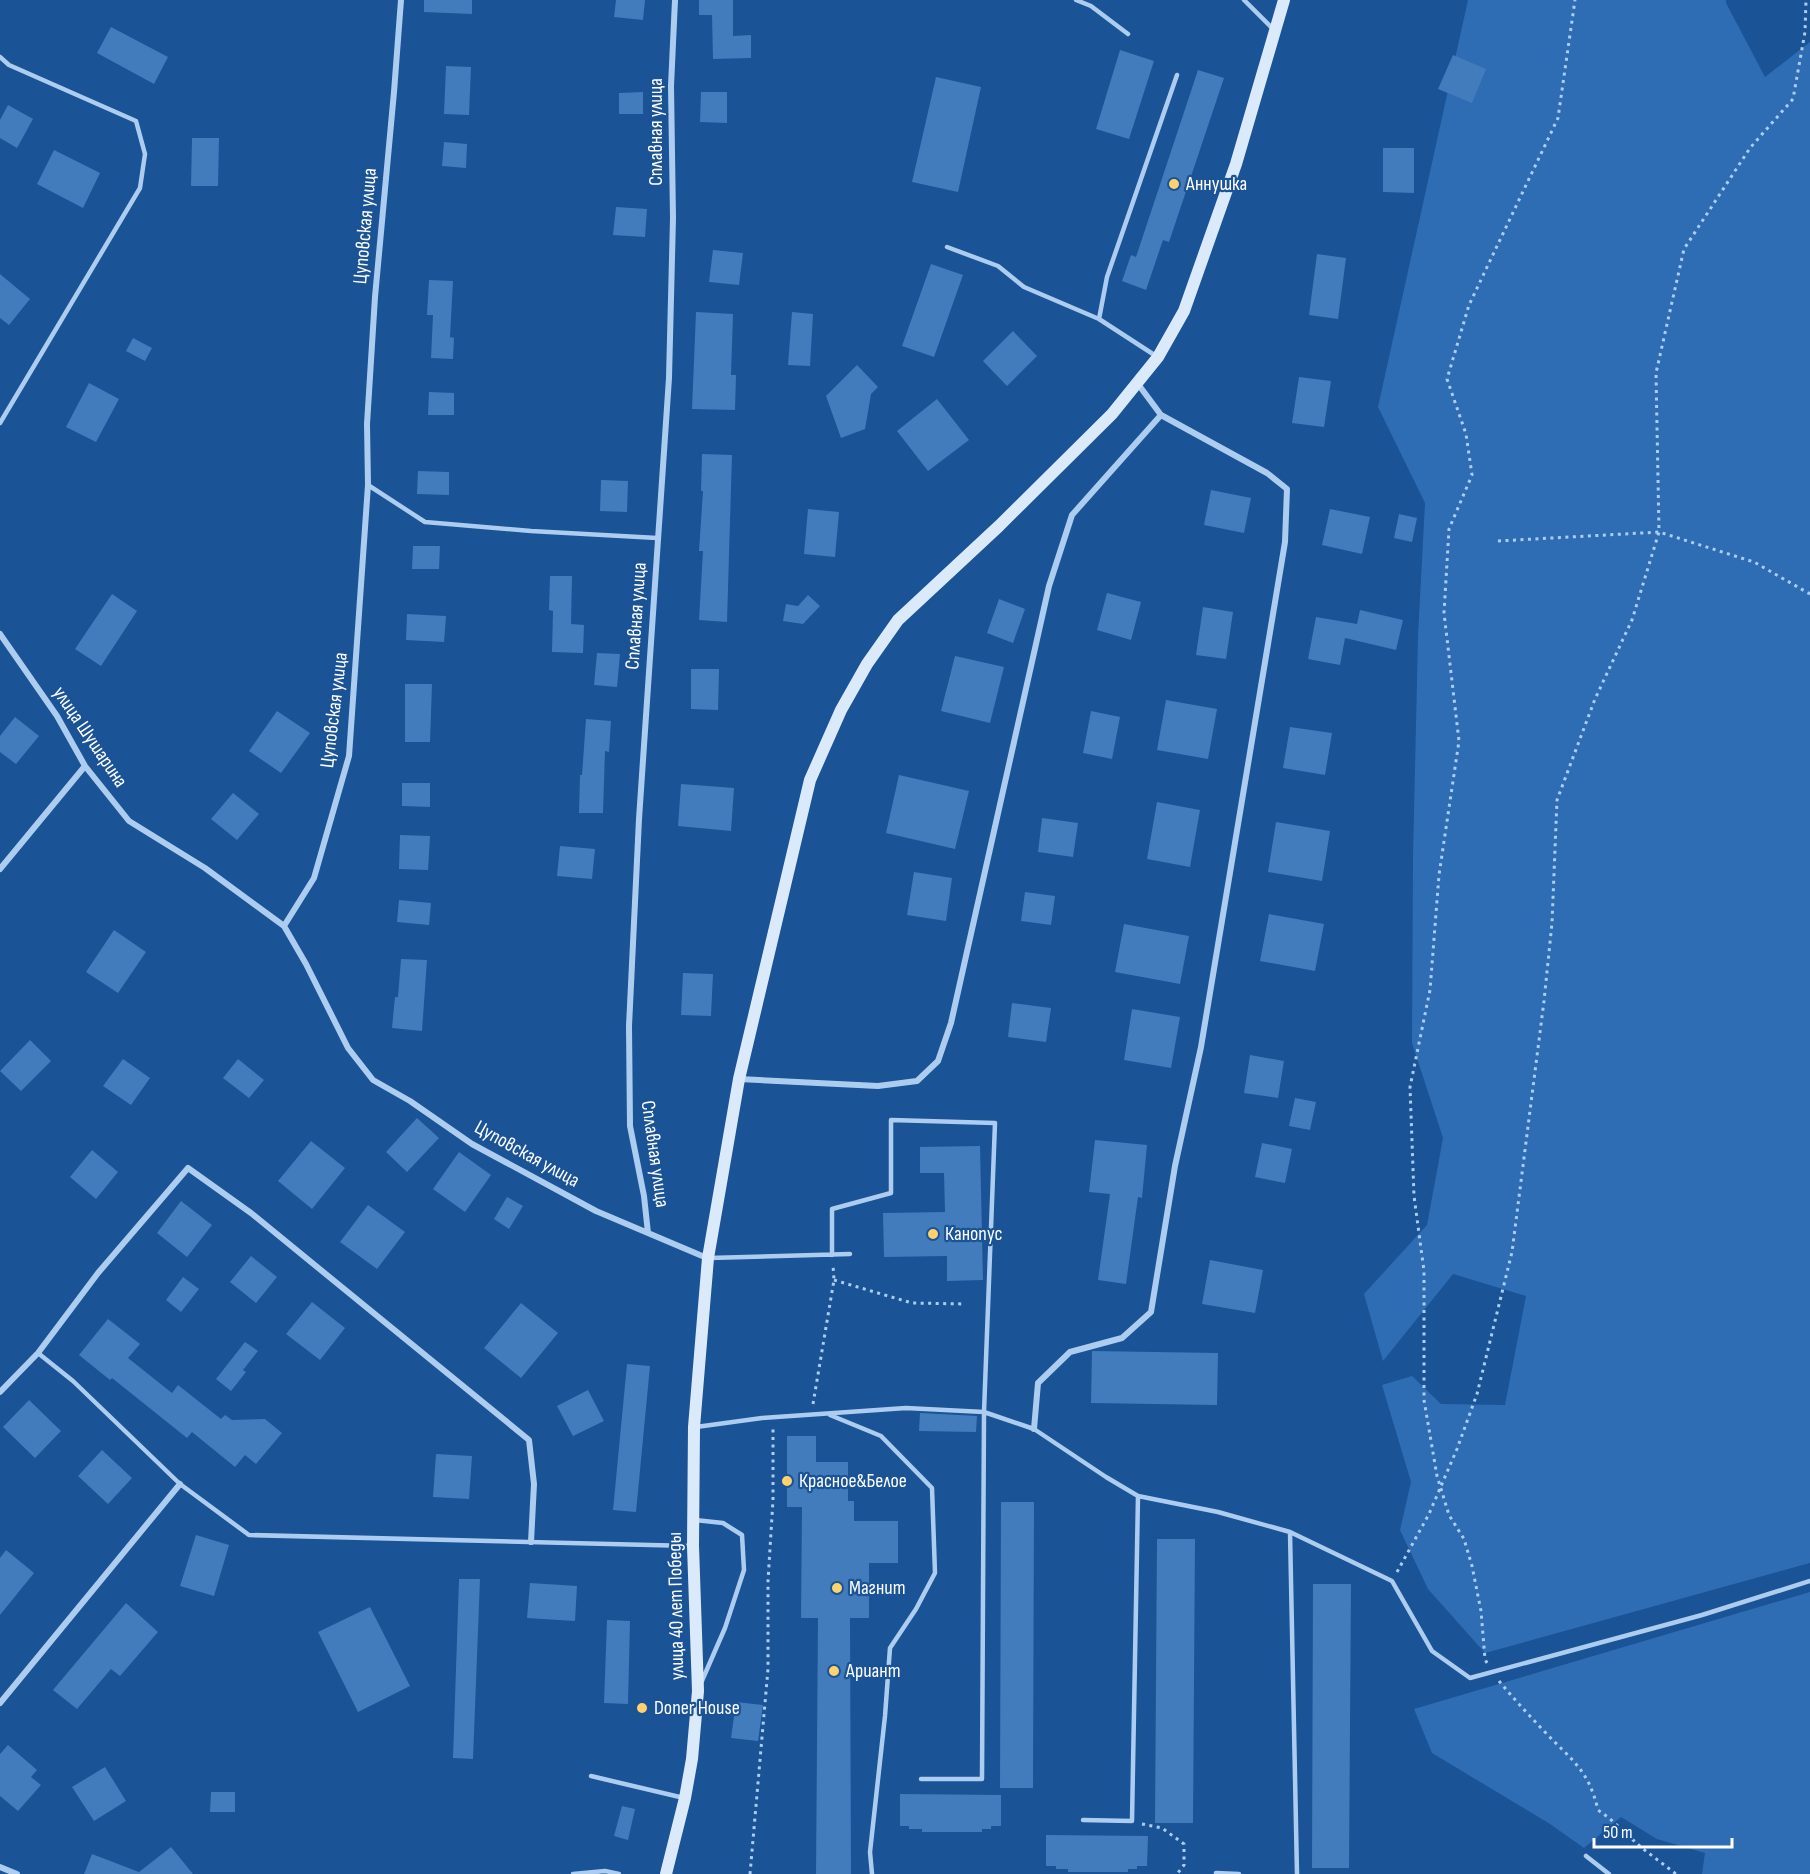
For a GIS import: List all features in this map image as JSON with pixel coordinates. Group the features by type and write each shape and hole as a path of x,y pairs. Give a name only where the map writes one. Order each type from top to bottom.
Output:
{"main road":[{"name":"улица 40 лет Победы","path":"666,1874 686,1798 698,1691 693,1546 694,1427 708,1258 739,1079 810,780 841,710 867,664 898,620 1112,414 1158,357 1184,312 1236,164 1284,0"}],"street":[{"name":"Цуповская улица","path":"401,0 375,297 367,424 368,485 349,756 314,878 284,926 306,964 348,1048 374,1080 410,1101 472,1144 596,1211 708,1258"},
{"name":"Сплавная улица","path":"648,1233 644,1196 630,1126 629,1026 639,819 669,378 673,218 671,86 675,0"},
{"path":"1034,1429 1038,1383 1070,1352 1122,1338 1151,1312 1175,1166 1201,1047 1285,542 1287,489 1267,473 1161,416 1138,384"},
{"path":"739,1079 878,1086 917,1081 938,1061 951,1023 1049,585 1072,515 1161,416"},
{"name":"улица Шушарина","path":"0,634 57,716 85,766 129,821 205,868 284,926"},
{"path":"0,869 85,766"},
{"path":"0,1392 38,1353 98,1273 188,1168 251,1214 529,1440 534,1484 531,1542"},
{"path":"0,1703 180,1484"},
{"path":"0,1868 17,1874"}],"lane":[{"path":"1076,0 1091,6 1128,34"},
{"path":"1244,0 1275,31"},
{"path":"0,57 9,65 136,120 145,154 140,188 0,423"},
{"path":"1099,320 1107,277 1177,75"},
{"path":"947,247 998,266 1024,287 1099,320 1158,357"},
{"path":"368,485 425,522 657,538"},
{"path":"832,1255 832,1209 891,1193 891,1120 995,1123 984,1412 982,1779 921,1779"},
{"path":"708,1258 850,1254"},
{"path":"38,1353 73,1381 180,1484 249,1535 693,1546"},
{"path":"694,1427 773,1417 906,1408 984,1412 1034,1429 1138,1496 1218,1512 1290,1532 1392,1581 1432,1650 1470,1678 1702,1615 1810,1581"},
{"path":"827,1413 880,1436 932,1488 935,1573 916,1609 890,1648 870,1852 872,1874"},
{"path":"1083,1820 1132,1821 1138,1496"},
{"path":"694,1520 723,1523 742,1535 744,1570 725,1628 698,1691"},
{"path":"1290,1532 1296,1874"},
{"path":"591,1776 686,1798"},
{"path":"1586,1856 1609,1874"},
{"path":"573,1874 605,1871 619,1874"},
{"path":"1216,1874 1239,1874"}],"path":[{"path":"1575,0 1558,118 1469,305 1447,379 1466,434 1472,475 1449,529 1444,613 1459,741 1439,875 1430,990 1410,1087 1414,1196 1424,1271 1424,1400 1437,1476 1449,1515 1464,1539 1472,1566 1481,1611 1485,1659 1492,1672 1524,1710 1572,1758 1593,1789 1598,1810 1676,1874"},
{"path":"1392,1581 1429,1514 1477,1394 1512,1252 1549,956 1557,800 1595,699 1632,620 1659,532 1656,373 1684,249 1750,148 1793,99 1805,32 1806,0"},
{"path":"1498,541 1659,532 1754,562 1810,594"},
{"path":"812,1414 834,1280 832,1255"},
{"path":"834,1280 912,1303 965,1304"},
{"path":"750,1874 768,1669 773,1417"},
{"path":"1132,1821 1162,1828 1185,1844 1185,1866 1177,1874"}],"shaded area":[{"path":"1468,0 1726,0 1765,77 1810,42 1810,1563 1485,1653 1428,1589 1400,1530 1411,1482 1382,1385 1412,1376 1441,1404 1505,1405 1526,1296 1453,1274 1383,1361 1364,1294 1427,1225 1443,1138 1412,1043 1418,636 1425,503 1378,407"},
{"path":"1810,1592 1810,1874 1702,1874 1705,1853 1657,1839 1621,1817 1584,1848 1550,1824 1432,1753 1414,1709"}],"building":[{"path":"424,0 472,0 472,14 424,12"},
{"path":"616,0 645,0 643,20 614,17"},
{"path":"699,0 733,0 733,36 751,35 751,58 713,59 712,15 699,15"},
{"path":"111,27 168,57 154,84 97,53"},
{"path":"1120,50 1154,61 1129,139 1096,129"},
{"path":"1453,55 1486,69 1472,103 1438,89"},
{"path":"446,66 471,67 469,115 444,114"},
{"name":"Аннушка","path":"1198,70 1224,78 1169,242 1163,240 1146,290 1122,281 1131,255 1136,257"},
{"path":"936,77 981,87 958,192 912,182"},
{"path":"643,92 643,114 619,114 619,93"},
{"path":"701,92 727,92 727,123 700,122"},
{"path":"8,105 33,119 17,148 0,138 0,120"},
{"path":"192,138 219,138 218,186 191,186"},
{"path":"444,142 467,144 466,168 442,166"},
{"path":"1383,148 1414,148 1414,193 1383,192"},
{"path":"54,150 100,173 83,208 37,184"},
{"path":"616,207 647,209 645,237 613,235"},
{"path":"713,250 743,253 739,285 709,282"},
{"path":"1317,254 1346,258 1338,319 1309,315"},
{"path":"931,264 963,275 934,357 902,346"},
{"path":"0,274 30,299 9,325 0,318"},
{"path":"429,280 453,281 450,337 454,338 453,359 431,358 433,315 427,315"},
{"path":"696,312 733,314 731,375 736,375 735,410 692,409"},
{"path":"792,312 813,314 810,366 788,365"},
{"path":"1013,331 1037,356 1007,386 983,361"},
{"path":"133,338 152,348 145,361 126,351"},
{"path":"857,365 878,387 871,394 865,429 841,438 826,396"},
{"path":"1299,377 1331,381 1324,427 1292,423"},
{"path":"89,383 119,399 96,442 66,427"},
{"path":"429,392 454,393 454,415 428,415"},
{"path":"937,399 969,440 928,471 897,431"},
{"path":"702,454 732,455 727,622 699,620 703,551 699,551 703,491 701,491"},
{"path":"418,471 449,472 449,495 417,494"},
{"path":"601,480 628,481 627,512 600,511"},
{"path":"1211,490 1251,498 1244,533 1204,525"},
{"path":"808,509 839,512 835,557 804,554"},
{"path":"1330,509 1370,517 1362,554 1322,545"},
{"path":"1399,514 1417,518 1412,542 1394,538"},
{"path":"413,546 440,546 439,569 412,569"},
{"path":"550,576 572,576 571,624 584,625 583,653 552,652 553,611 549,610"},
{"path":"1107,593 1141,602 1131,640 1097,630"},
{"path":"112,594 137,611 101,666 75,649"},
{"path":"808,595 820,606 803,624 783,621 786,604 798,606"},
{"path":"999,599 1025,609 1013,643 987,633"},
{"path":"1203,607 1233,612 1226,659 1196,655"},
{"path":"1360,610 1403,620 1396,650 1345,638 1340,665 1308,659 1316,617 1357,624"},
{"path":"407,614 446,616 444,642 406,640"},
{"path":"597,653 620,654 617,687 594,685"},
{"path":"955,656 1004,667 990,723 941,711"},
{"path":"691,669 719,669 718,710 691,709"},
{"path":"405,684 432,684 430,742 405,742"},
{"path":"1166,700 1217,709 1208,759 1157,750"},
{"path":"277,711 310,733 281,773 249,751"},
{"path":"1091,711 1120,717 1112,759 1083,753"},
{"path":"15,717 39,736 16,764 0,752 0,736"},
{"path":"586,719 611,721 609,752 605,751 603,813 579,813 580,775 582,775"},
{"path":"1290,727 1332,733 1325,775 1283,768"},
{"path":"899,775 969,791 955,849 886,833"},
{"path":"402,783 430,783 430,807 402,806"},
{"path":"681,784 734,788 731,831 678,826"},
{"path":"233,793 259,814 237,840 211,819"},
{"path":"1157,802 1200,810 1190,867 1147,859"},
{"path":"1042,818 1078,823 1073,857 1038,852"},
{"path":"1276,822 1330,831 1322,881 1268,872"},
{"path":"400,835 430,836 428,870 399,869"},
{"path":"560,846 595,849 592,879 557,876"},
{"path":"914,872 952,878 946,921 907,915"},
{"path":"1025,892 1055,896 1051,925 1021,921"},
{"path":"399,900 431,903 429,925 397,922"},
{"path":"1269,914 1324,924 1315,971 1260,961"},
{"path":"1124,924 1189,936 1180,984 1115,972"},
{"path":"114,930 146,952 118,993 86,972"},
{"path":"401,959 427,960 422,1031 392,1028 395,997 398,997"},
{"path":"683,973 713,974 711,1016 681,1015"},
{"path":"1012,1003 1051,1008 1046,1042 1008,1037"},
{"path":"1132,1009 1180,1017 1171,1068 1124,1060"},
{"path":"30,1040 51,1061 21,1091 0,1071"},
{"path":"1250,1055 1284,1061 1278,1098 1244,1093"},
{"path":"123,1059 150,1078 131,1105 103,1086"},
{"path":"238,1059 264,1080 249,1098 223,1078"},
{"path":"1295,1098 1316,1102 1310,1130 1289,1126"},
{"path":"417,1118 439,1138 407,1172 386,1152"},
{"path":"1095,1140 1147,1145 1142,1198 1138,1197 1126,1284 1098,1280 1110,1194 1089,1192"},
{"path":"311,1141 345,1168 312,1209 278,1181"},
{"path":"1262,1143 1292,1149 1285,1183 1255,1177"},
{"name":"Канопус","path":"980,1146 983,1280 947,1281 947,1256 884,1257 883,1213 945,1212 944,1173 920,1173 920,1147"},
{"path":"92,1150 118,1172 96,1199 70,1177"},
{"path":"459,1152 491,1175 465,1212 433,1189"},
{"path":"507,1197 523,1206 509,1229 494,1219"},
{"path":"181,1201 212,1225 187,1257 157,1233"},
{"path":"368,1205 405,1232 377,1269 340,1242"},
{"path":"251,1256 277,1277 256,1303 230,1282"},
{"path":"1210,1260 1263,1270 1255,1313 1202,1304"},
{"path":"183,1277 199,1289 181,1312 166,1300"},
{"path":"312,1302 345,1328 320,1360 286,1334"},
{"path":"521,1303 558,1333 521,1378 484,1348"},
{"path":"108,1319 140,1344 128,1358 172,1393 178,1385 221,1419 225,1415 232,1420 265,1419 282,1433 256,1464 245,1455 235,1467 192,1432 187,1438 112,1378 110,1380 79,1355"},
{"path":"245,1342 258,1351 243,1370 246,1372 231,1391 216,1379"},
{"path":"1092,1351 1218,1353 1217,1405 1091,1403"},
{"path":"627,1364 650,1366 636,1512 613,1510"},
{"path":"588,1390 604,1421 573,1436 557,1406"},
{"path":"29,1400 61,1431 35,1458 3,1427"},
{"path":"920,1413 977,1416 976,1432 919,1431"},
{"path":"787,1436 816,1436 816,1462 848,1462 848,1501 854,1501 854,1521 898,1521 898,1563 869,1563 869,1618 850,1618 851,1874 816,1874 818,1618 801,1618 802,1507 787,1507"},
{"path":"102,1450 132,1478 108,1504 78,1476"},
{"path":"436,1454 472,1456 469,1499 433,1497"},
{"path":"1001,1502 1034,1502 1033,1788 1000,1788"},
{"path":"196,1535 229,1545 214,1596 180,1586"},
{"path":"1157,1539 1195,1539 1193,1823 1155,1823"},
{"path":"6,1550 34,1573 0,1615 0,1558"},
{"path":"459,1579 480,1579 473,1759 453,1758"},
{"path":"530,1583 577,1586 575,1621 527,1618"},
{"path":"1313,1584 1351,1584 1349,1868 1312,1868"},
{"path":"126,1603 158,1632 120,1676 111,1669 77,1709 53,1690"},
{"path":"370,1607 410,1686 358,1712 318,1632"},
{"path":"607,1620 630,1621 628,1704 604,1703"},
{"path":"736,1702 763,1705 758,1741 731,1738"},
{"path":"8,1745 37,1770 31,1777 41,1785 18,1811 0,1796 0,1754"},
{"path":"105,1767 126,1801 94,1821 72,1787"},
{"path":"211,1792 235,1792 235,1812 210,1812"},
{"path":"900,1794 1001,1795 1001,1826 991,1826 991,1829 982,1829 982,1832 922,1832 922,1829 909,1829 909,1826 900,1826"},
{"path":"622,1806 635,1809 628,1840 614,1836"},
{"path":"1046,1835 1148,1836 1147,1866 1137,1866 1137,1869 1128,1869 1128,1872 1068,1872 1068,1869 1046,1866"},
{"path":"171,1847 193,1874 84,1874 92,1854 139,1872"}],"place":[{"name":"Аннушка","path":"1174,184"},
{"name":"Канопус","path":"933,1234"},
{"name":"Красное&Белое","path":"787,1481"},
{"name":"Магнит","path":"837,1588"},
{"name":"Ариант","path":"834,1671"},
{"name":"Doner House","path":"642,1708"}]}
